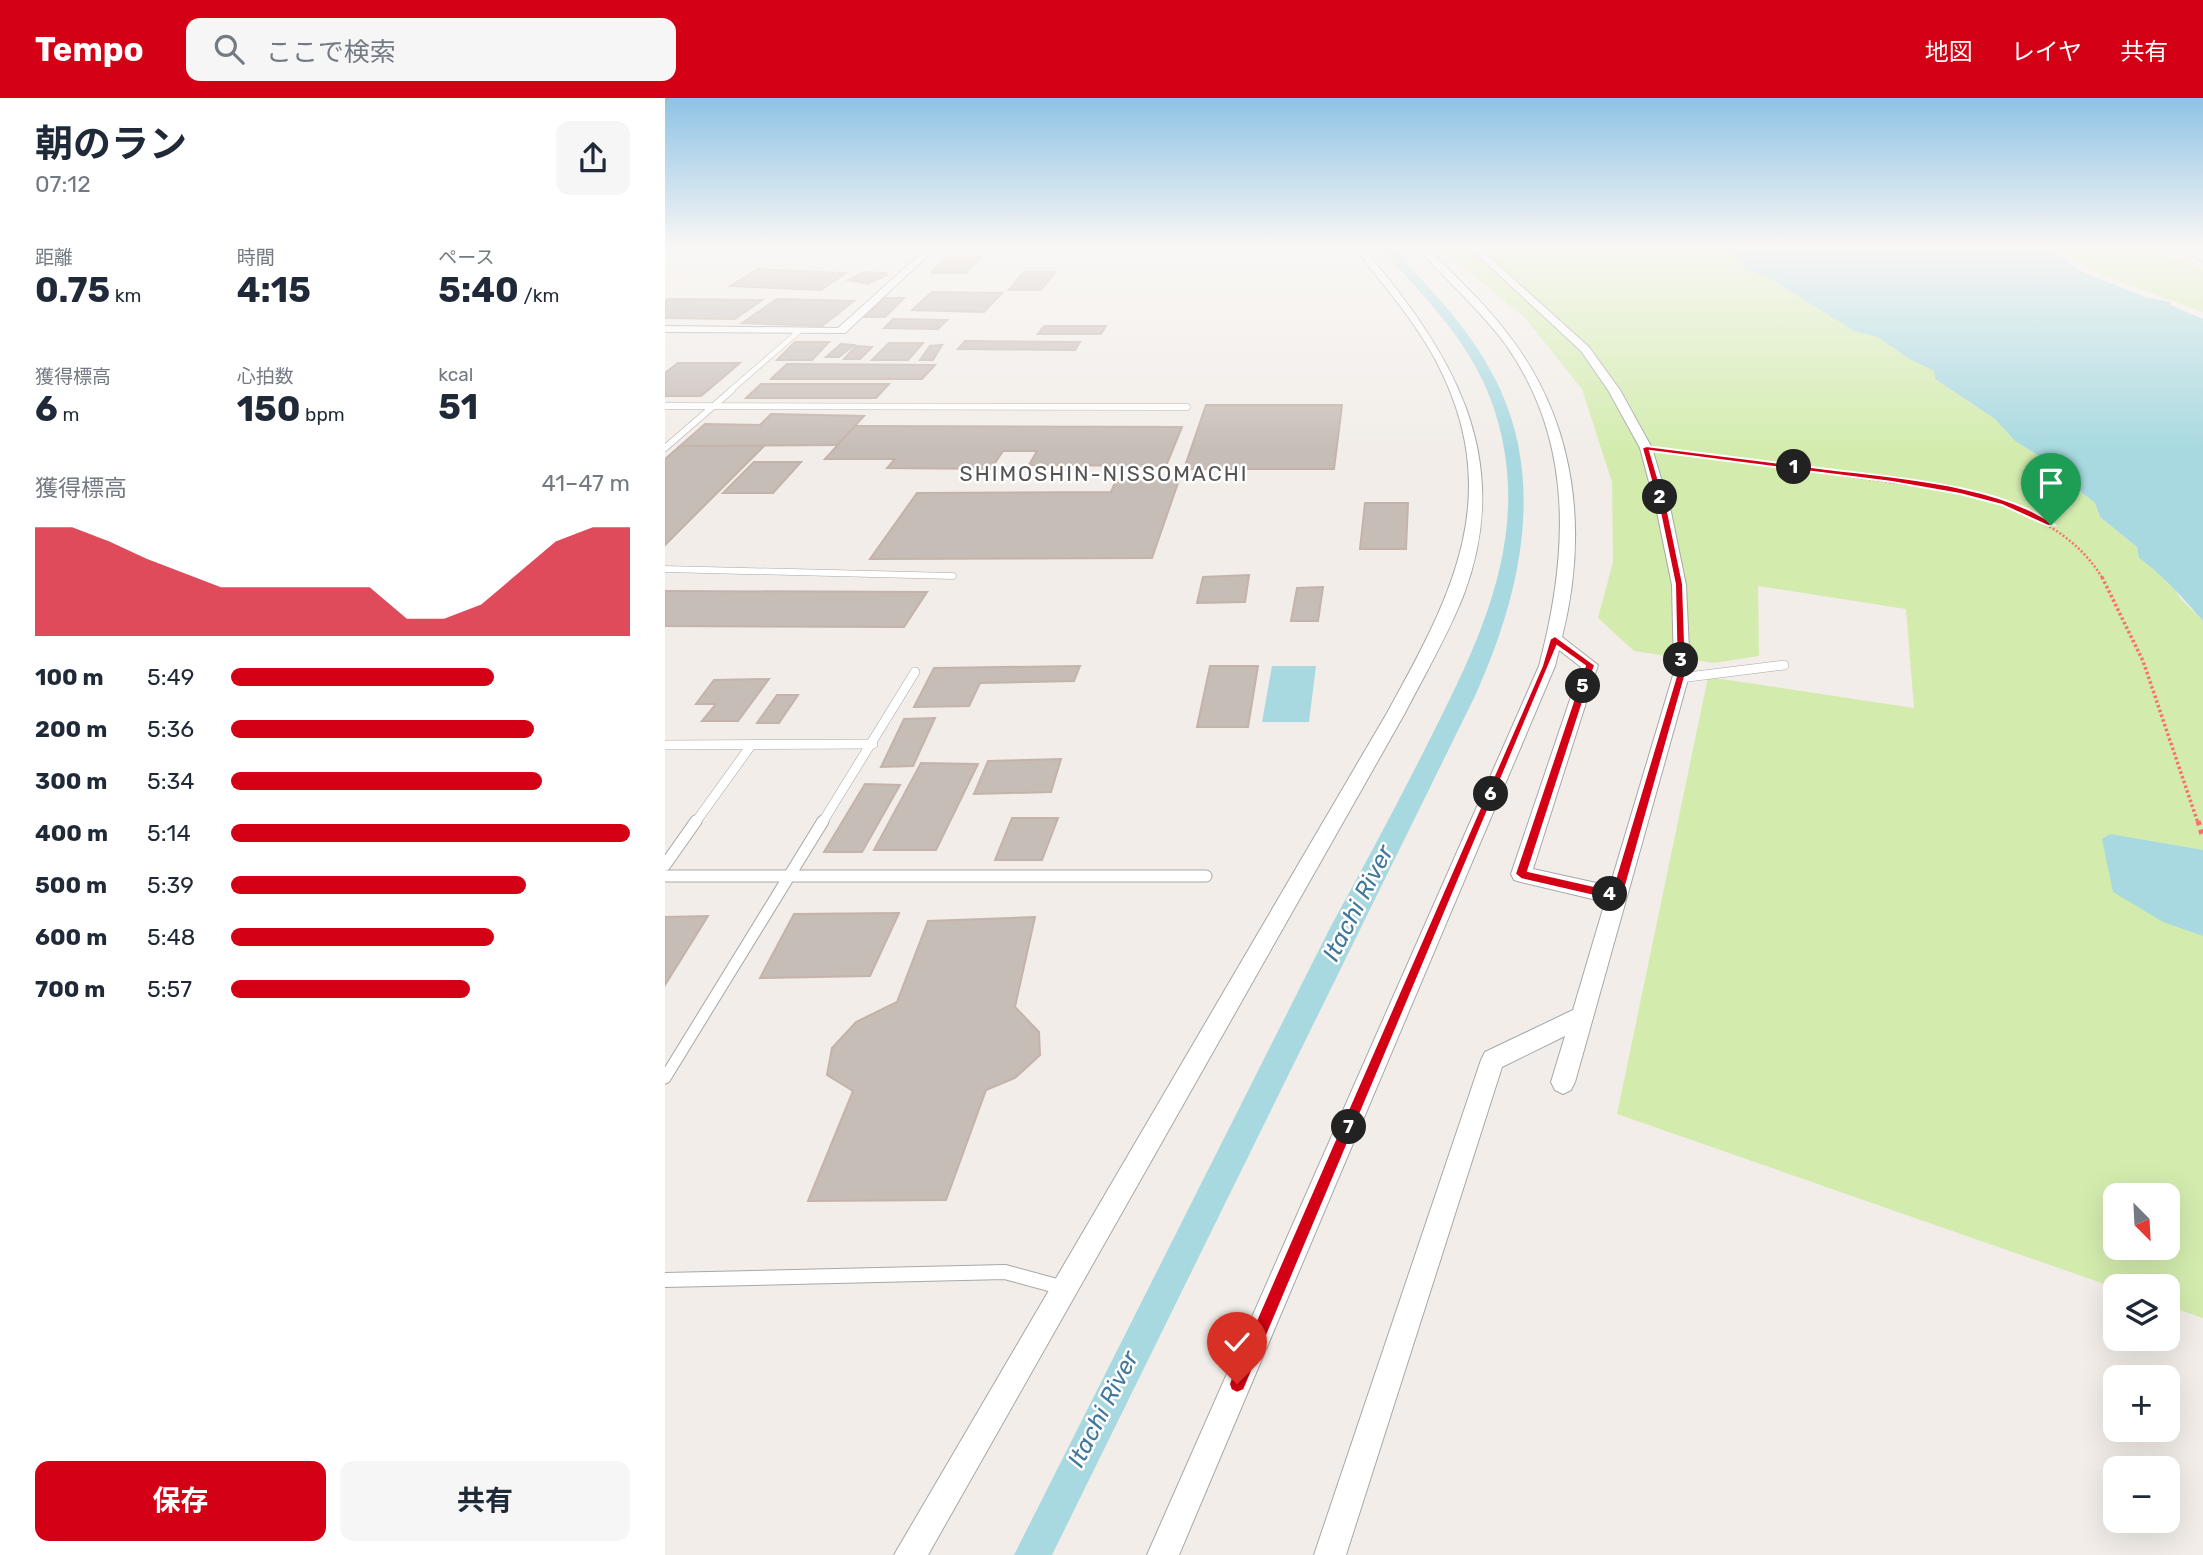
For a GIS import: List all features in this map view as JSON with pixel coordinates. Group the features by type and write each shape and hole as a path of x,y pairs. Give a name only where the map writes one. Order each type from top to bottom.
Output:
{"street":[{"path":"665,329 841,331 859,315"},
{"path":"910,1555 1439,634 1463,574 1474,522 1476,485 1467,418 1454,382 1424,327 1414,315"},
{"path":"1163,1555 1536,691 1561,618 1570,558 1570,490 1564,459 1543,404 1521,360 1500,329 1487,315"},
{"path":"1552,315 1585,349 1614,390 1646,448 1664,512 1679,584 1680,678 1563,1082"},
{"path":"1555,639 1590,665 1521,874 1616,896"},
{"path":"1330,1555 1493,1060 1581,1017"}],"lane":[{"path":"665,448 798,332"},
{"path":"665,406 1187,407"},
{"path":"665,569 953,576"},
{"path":"1680,678 1738,673 1784,665"},
{"path":"666,1074 915,673"},
{"path":"665,864 753,744"},
{"path":"665,745 873,744"},
{"path":"665,876 1206,876"},
{"path":"665,1280 1005,1272 1064,1288"}],"path":[{"path":"1646,448 1892,480 1960,492 2005,503 2051,525 2082,549 2107,586 2145,661 2203,838"}],"green space":[{"path":"1521,315 1828,315 1854,331 1878,337 1909,359 1935,371 1935,379 1995,419 2015,441 2041,457 2057,475 2095,503 2100,517 2137,547 2139,558 2169,580 2180,598 2203,621 2203,1318 2180,1310 2180,1274 2103,1274 2103,1283 1617,1114 1708,677 1914,708 1906,609 1758,586 1759,656 1714,663 1634,651 1598,618 1613,562 1612,482 1582,389"}],"water":[{"name":"Itachi River","path":"1440,315 1452,315 1490,369 1514,427 1522,466 1524,505 1521,544 1504,622 1475,696 1052,1555 1014,1555 1331,926 1394,810 1450,698 1485,617 1498,575 1506,533 1508,490 1504,446 1482,378"},
{"path":"1828,315 2194,315 2203,319 2203,621 2165,580 2139,558 2137,547 2100,517 2095,503 2044,464 2041,457 2015,441 1995,419 1935,379 1934,371 1909,359 1878,337 1854,331"},
{"path":"1272,666 1316,666 1309,722 1262,722"},
{"path":"2110,834 2203,850 2203,936 2163,922 2113,892 2102,839"}],"building":[{"path":"665,315 741,315 735,319 665,318"},
{"path":"754,315 836,315 822,326 742,323"},
{"path":"867,315 887,315 885,317 865,317"},
{"path":"893,319 947,320 938,329 884,328"},
{"path":"1044,326 1106,326 1101,334 1038,334"},
{"path":"965,341 1080,342 1075,350 958,349"},
{"path":"795,342 829,342 812,360 777,360"},
{"path":"889,343 923,343 908,360 872,360"},
{"path":"841,344 854,345 839,357 826,357"},
{"path":"942,345 933,360 920,360 930,346"},
{"path":"856,346 872,347 860,359 844,359"},
{"path":"678,363 740,363 701,396 665,396 665,373"},
{"path":"787,364 935,365 922,379 771,379"},
{"path":"761,384 889,384 876,398 746,398"},
{"path":"1206,405 1342,405 1334,469 1184,469"},
{"path":"771,414 864,416 837,445 680,446 705,424 760,425"},
{"path":"855,426 1182,427 1166,466 1029,465 1037,451 1003,451 991,469 887,468 895,459 825,459"},
{"path":"680,446 764,446 665,545 665,459"},
{"path":"754,462 801,462 773,493 723,493"},
{"path":"1116,480 1179,480 1152,558 870,559 917,493 1111,492"},
{"path":"1365,503 1408,503 1406,549 1360,549"},
{"path":"1249,575 1245,602 1197,603 1203,577"},
{"path":"1323,587 1318,621 1291,621 1297,588"},
{"path":"665,591 927,592 904,627 665,626"},
{"path":"1080,666 1074,681 980,683 969,706 914,707 934,668"},
{"path":"1210,666 1258,666 1248,727 1197,727"},
{"path":"769,679 738,721 702,721 716,704 696,704 714,680"},
{"path":"777,695 798,695 779,723 757,723"},
{"path":"935,718 913,766 881,767 904,719"},
{"path":"1061,759 1051,792 974,794 988,761"},
{"path":"921,763 978,764 936,850 874,850"},
{"path":"865,784 900,785 862,852 824,852"},
{"path":"1012,818 1058,818 1042,860 995,860"},
{"path":"899,913 870,976 760,978 794,914"},
{"path":"708,916 665,985 665,917"},
{"path":"1035,917 1015,1007 1039,1032 1040,1055 1015,1078 986,1090 946,1200 808,1201 853,1091 827,1075 832,1048 856,1022 897,1002 928,921"}],"district":[{"name":"SHIMOSHIN-NISSOMACHI","path":"1104,474"}],"route":[{"path":"1237,1384 1546,666 1555,639 1590,665 1521,874 1616,896 1682,673 1679,584 1664,512 1646,448 1892,480 1960,492 2005,503 2051,525"}]}
